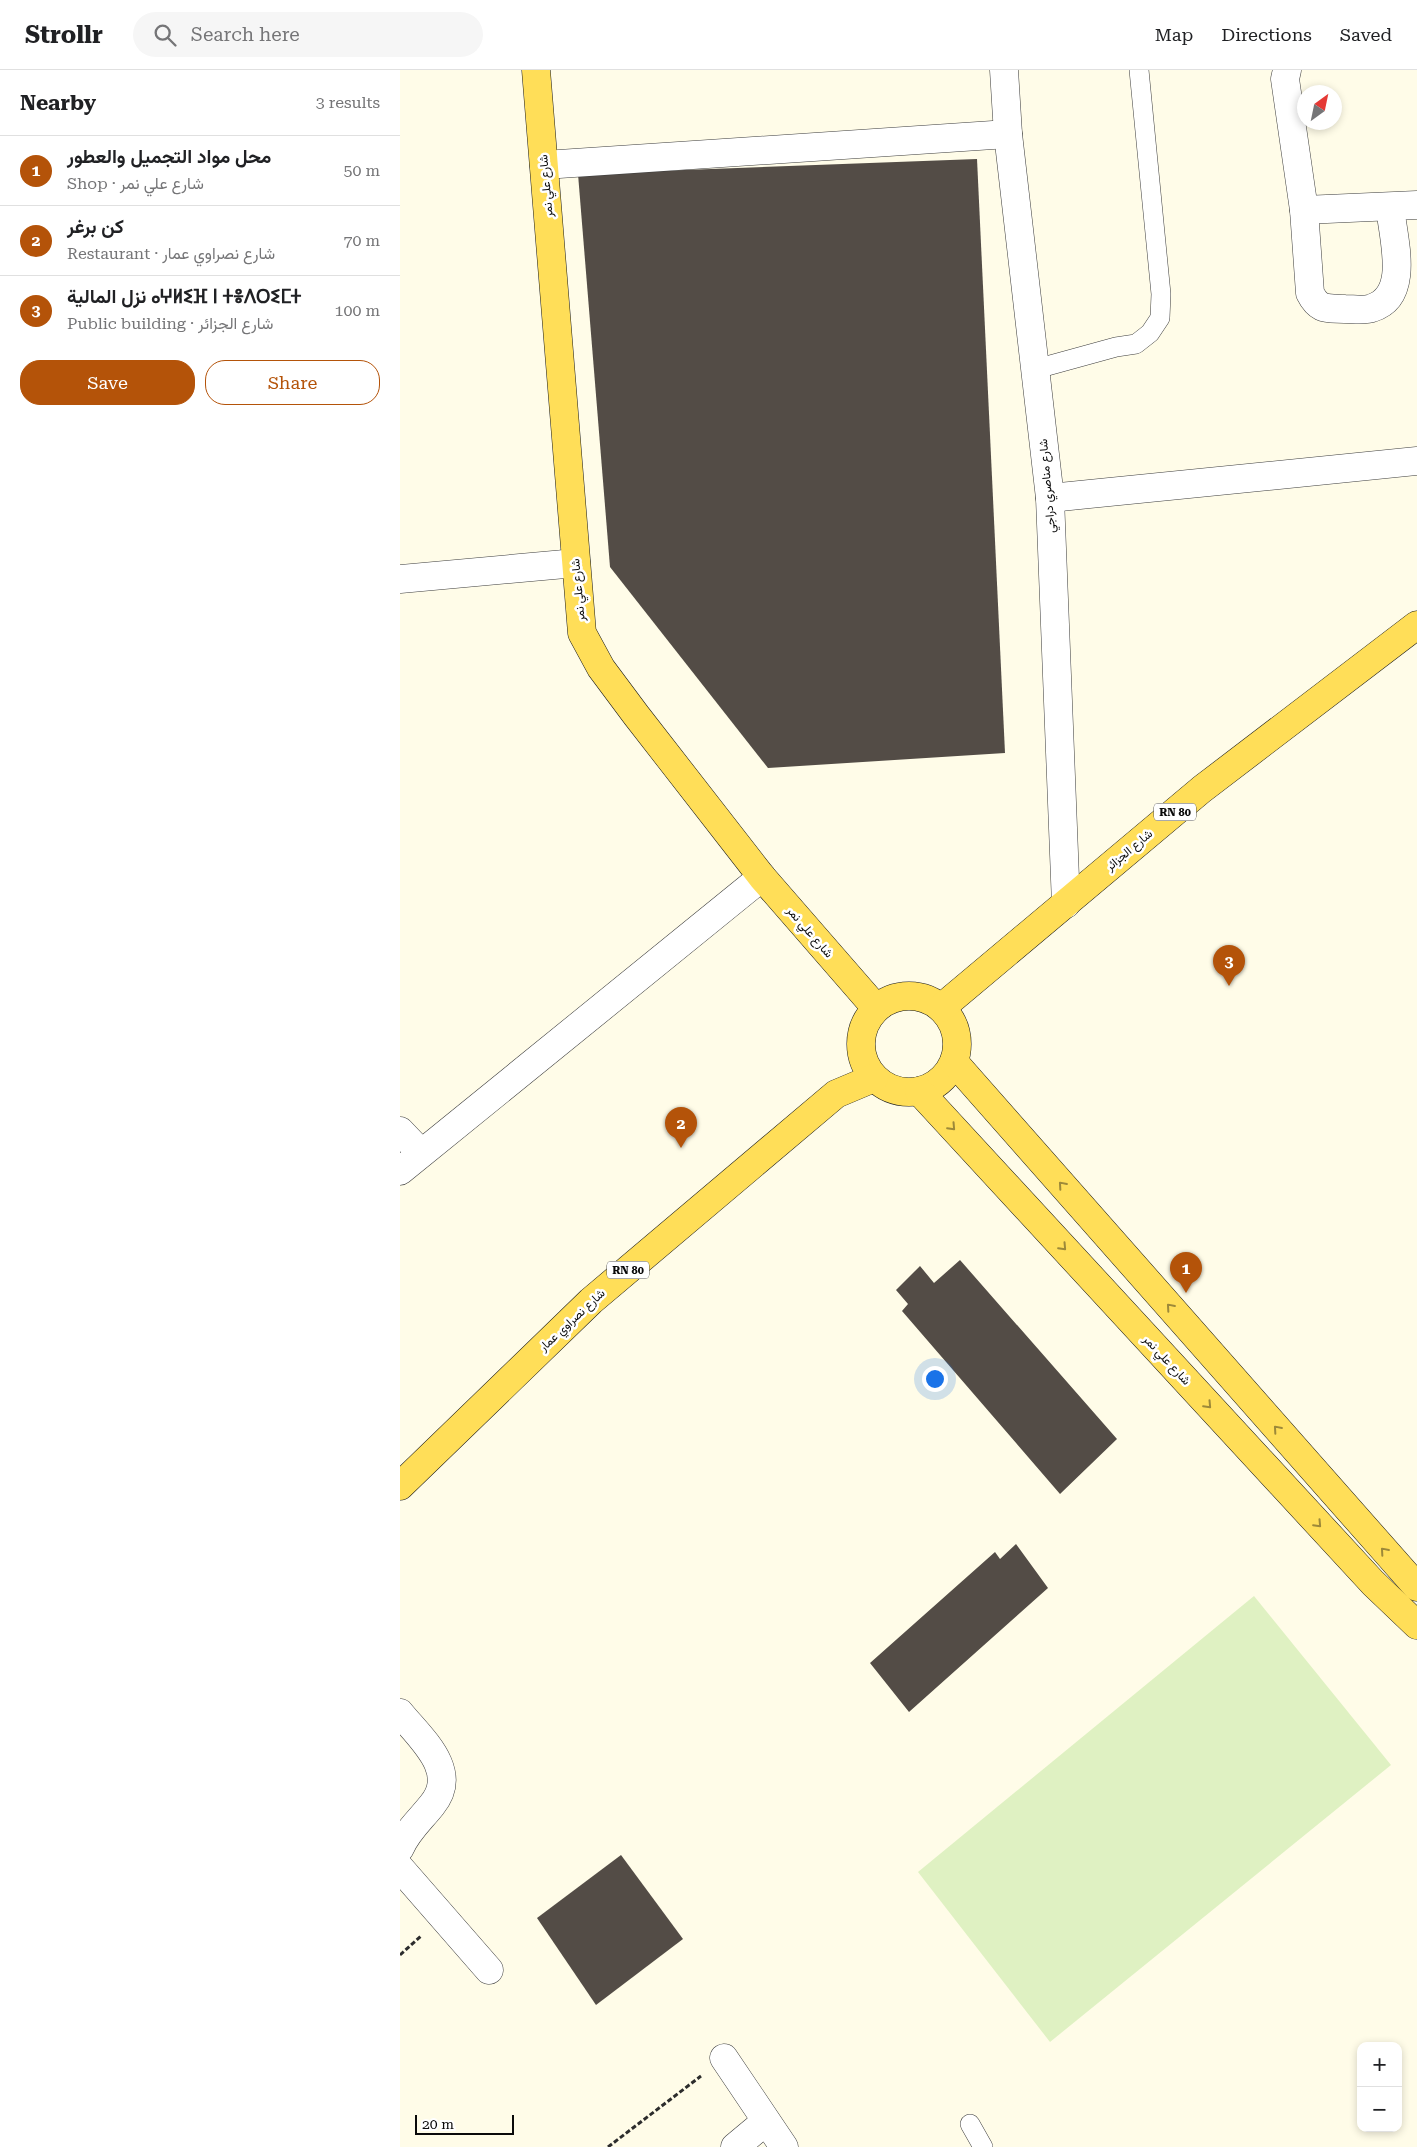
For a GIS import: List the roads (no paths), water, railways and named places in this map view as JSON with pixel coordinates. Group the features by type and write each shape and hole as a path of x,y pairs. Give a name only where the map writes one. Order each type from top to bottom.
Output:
{"main road":[{"name":"شارع علي نمر","path":"536,70 582,633 601,668 762,877 876,1008"},
{"name":"شارع الجزائر","path":"941,1008 1202,789 1417,625"},
{"path":"902,996 916,996 930,1000 941,1008 951,1019 956,1033 957,1048 954,1062 940,1081 919,1091 906,1093 892,1090 874,1078 863,1061 860,1046 862,1032 867,1019 876,1008 888,1000 902,996"},
{"path":"954,1062 1417,1587"},
{"name":"شارع نصراوي عمار","path":"400,1486 591,1301 836,1094 874,1078"},
{"name":"شارع علي نمر","path":"919,1091 1373,1583 1417,1625"}],"street":[{"name":"شارع مناصري دراجي","path":"1004,70 1008,134 1050,498 1066,904"},
{"path":"1287,70 1285,79 1304,210 1308,283 1315,303 1324,308 1371,309 1381,304 1394,290 1398,275 1390,207"},
{"path":"544,165 1008,134"},
{"path":"1304,210 1417,205"},
{"path":"1050,498 1417,461"},
{"path":"400,579 576,563"},
{"path":"400,1171 762,877"},
{"path":"400,1131 421,1153"},
{"path":"400,1713 437,1758 443,1783 434,1803 404,1839 400,1848"},
{"path":"400,1868 489,1970"},
{"path":"724,2058 765,2122 784,2147"},
{"path":"735,2147 765,2122"}],"lane":[{"path":"1036,369 1116,347 1136,344 1150,333 1160,318 1161,294 1139,70"},
{"path":"970,2124 983,2147"}],"place":[{"name":"نزل المالية ⴰⵖⵍⵉⴼ ⵏ ⵜⴻⴷⵔⵉⵎⵜ","path":"1229,986"},
{"name":"كن برغر","path":"681,1148"},
{"name":"محل مواد التجميل والعطور","path":"1186,1293"}]}
